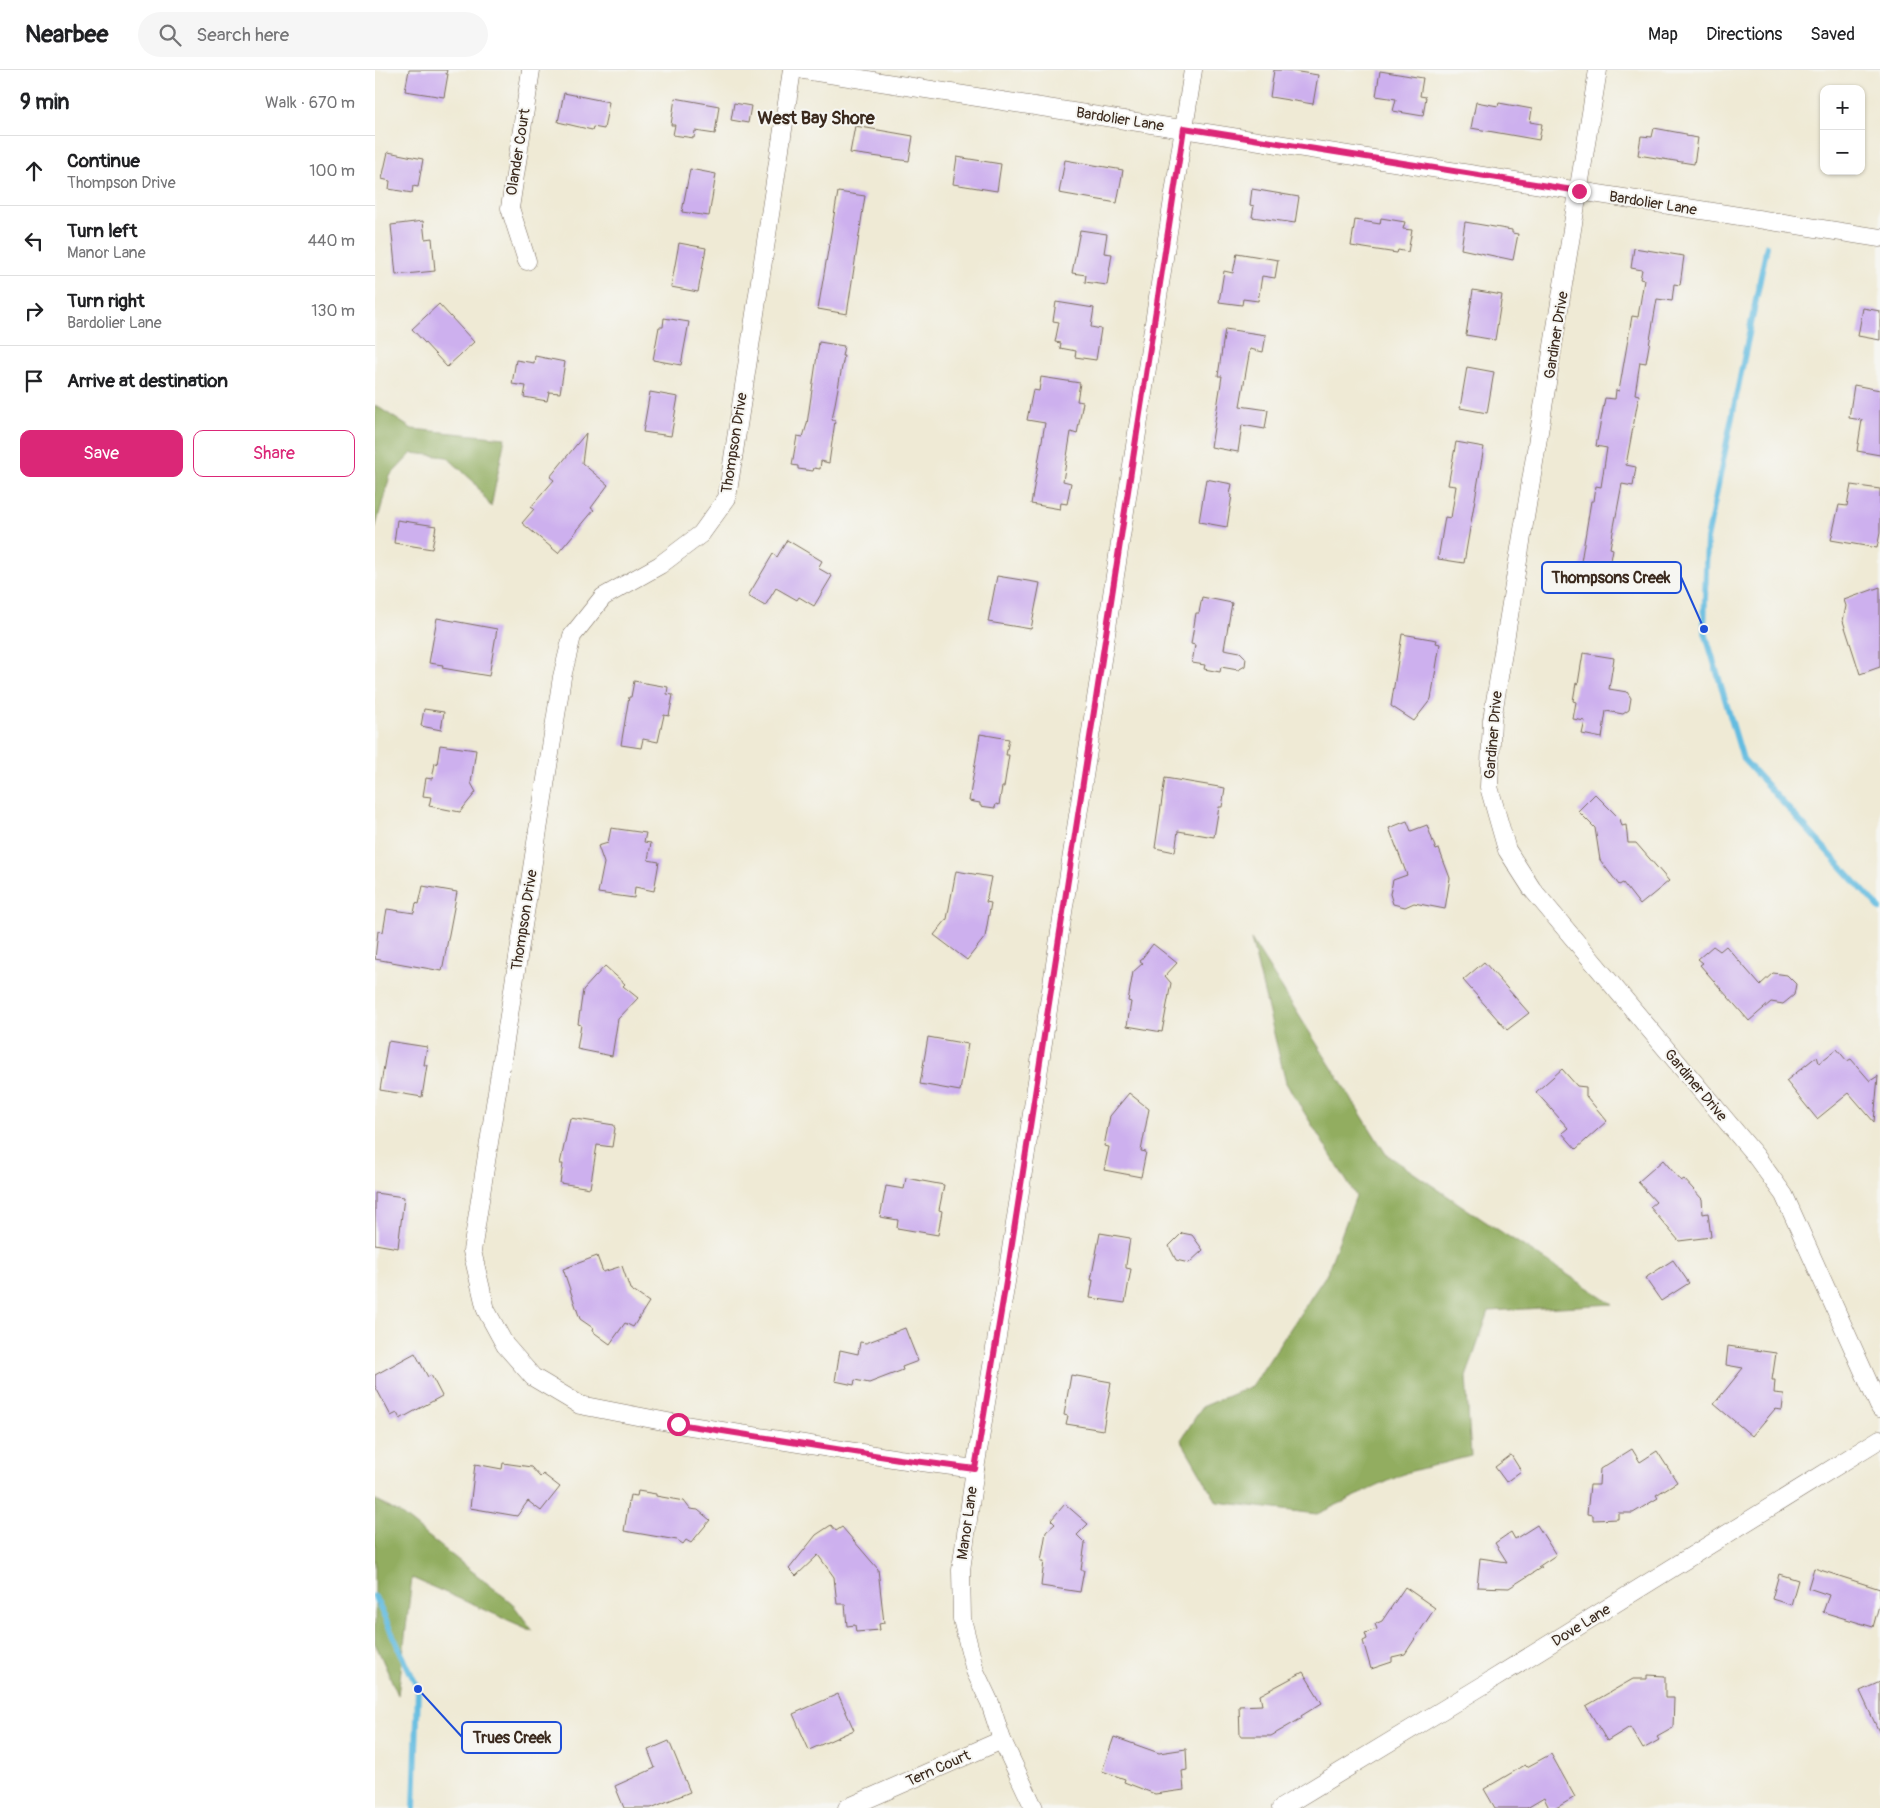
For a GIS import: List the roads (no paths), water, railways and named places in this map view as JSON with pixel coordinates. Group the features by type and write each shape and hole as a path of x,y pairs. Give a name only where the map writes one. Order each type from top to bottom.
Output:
{"street":[{"name":"Olander Court","path":"527,261 510,208 531,70"},
{"name":"Thompson Drive","path":"792,70 727,498 701,534 660,566 603,597 573,636 562,677 473,1251 486,1310 505,1346 533,1377 580,1405 678,1424 975,1469"},
{"name":"Bardolier Lane","path":"803,70 1880,238"},
{"name":"Manor Lane","path":"1034,1808 1002,1740 990,1703 975,1671 962,1619 961,1570 975,1469 1006,1282 1193,70"},
{"name":"Gardiner Drive","path":"1598,70 1492,720 1489,787 1507,850 1532,889 1755,1155 1784,1195 1880,1408"},
{"name":"Dove Lane","path":"1281,1808 1482,1686 1880,1439"},
{"name":"Tern Court","path":"847,1808 1002,1740"}],"waterway":[{"path":"1767,246 1707,539 1704,629 1743,759 1880,909"},
{"path":"375,1597 418,1689 414,1808"}],"place":[{"name":"Thompsons Creek","path":"1704,629"},
{"name":"Trues Creek","path":"418,1689"}],"district":[{"name":"West Bay Shore","path":"816,118"}]}
